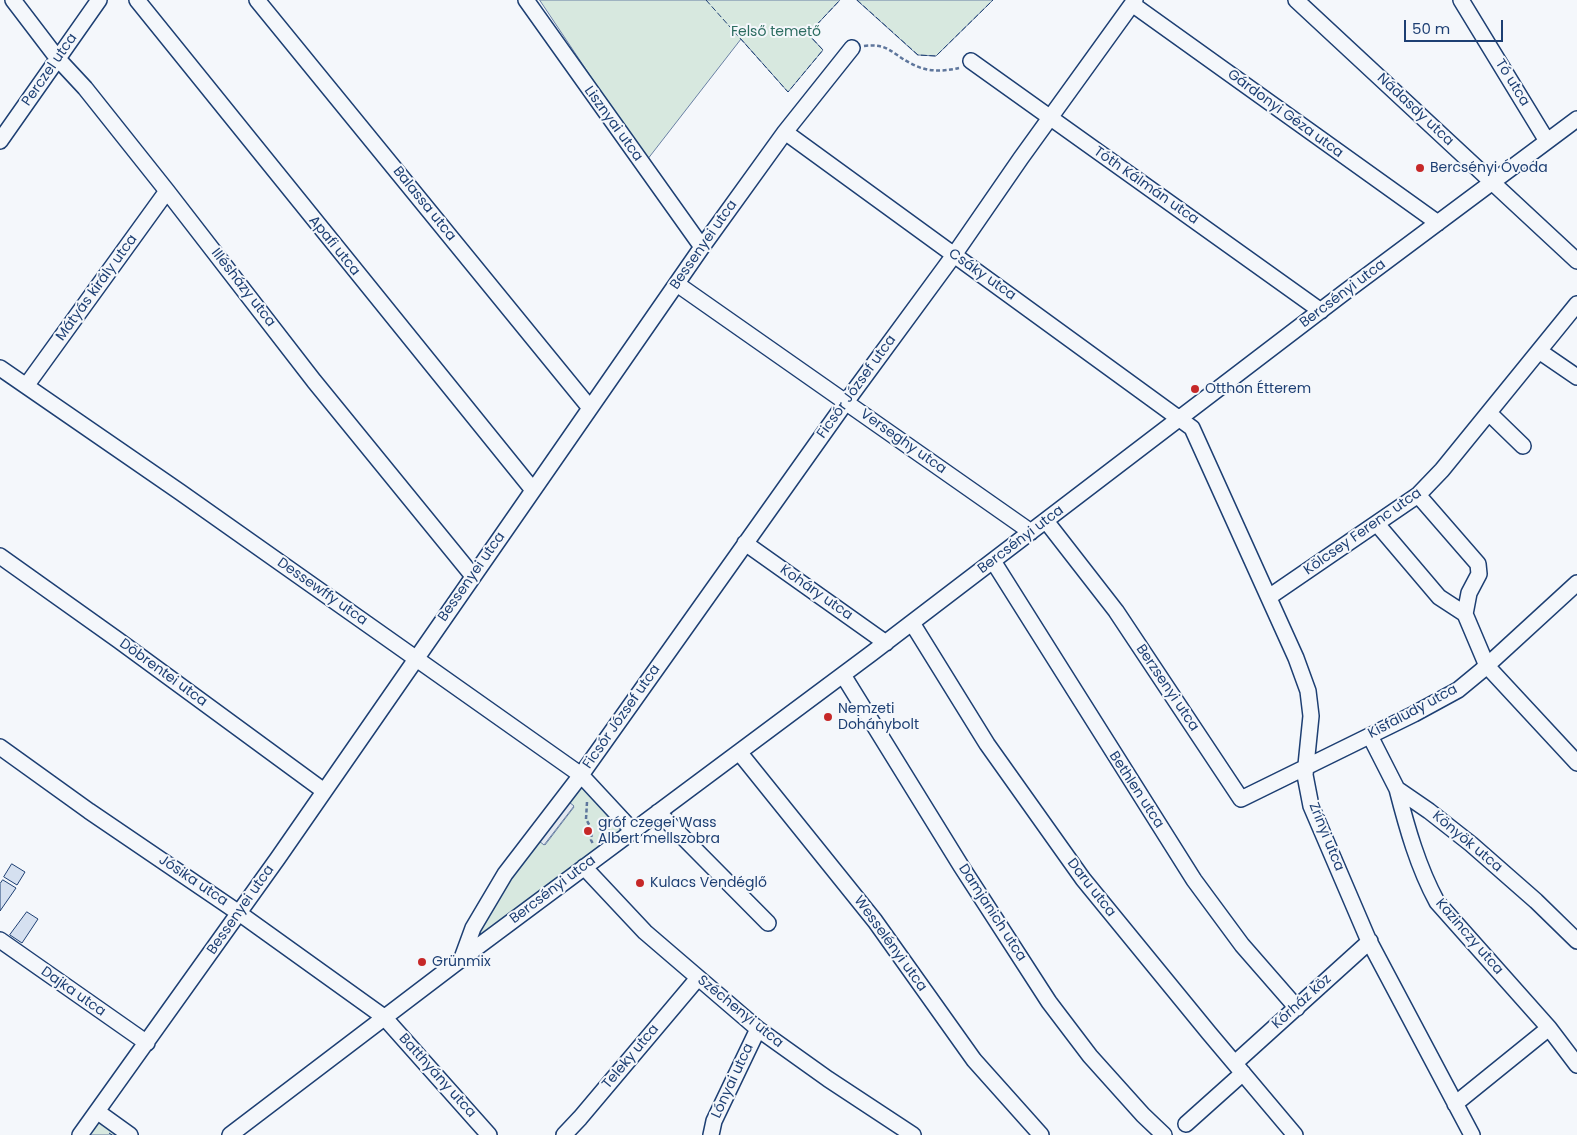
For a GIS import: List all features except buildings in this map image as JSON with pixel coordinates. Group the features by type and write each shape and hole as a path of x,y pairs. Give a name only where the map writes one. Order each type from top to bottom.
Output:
{"street":[{"name":"Illésházy utca","path":"13,0 58,58 85,88 167,190 314,381 473,576"},
{"name":"Perczel utca","path":"0,141 99,0"},
{"name":"Apafi utca","path":"137,0 533,490"},
{"name":"Balassa utca","path":"257,0 590,408"},
{"name":"Lisznyai utca","path":"526,0 702,247"},
{"name":"Nádasdy utca","path":"1296,0 1577,261"},
{"name":"Tó utca","path":"1461,0 1547,141"},
{"name":"Ficsór József utca","path":"578,780 846,402 954,255 1134,2"},
{"name":"Gárdonyi Géza utca","path":"1134,2 1438,223"},
{"name":"Bessenyei utca","path":"80,1135 239,913 702,247 785,132 852,48"},
{"name":"Tóth Kálmán utca","path":"971,61 1321,311"},
{"name":"Bercsényi utca","path":"230,1135 462,958 886,643 1321,311 1577,119"},
{"name":"Csáky utca","path":"785,132 1181,418"},
{"name":"Mátyás király utca","path":"26,386 167,190"},
{"name":"Verseghy utca","path":"676,284 1031,532"},
{"name":"Kölcsey Ferenc utca","path":"1269,597 1418,495 1442,470 1577,304"},
{"path":"1539,351 1577,377"},
{"name":"Dessewffy utca","path":"0,368 172,486 416,659 578,780 633,831"},
{"path":"1488,413 1523,446"},
{"name":"Zrínyi utca","path":"1181,418 1192,428 1296,658 1308,691 1311,716 1305,776 1311,806 1370,942 1472,1135"},
{"path":"1418,495 1478,564 1479,574 1469,593 1465,614 1487,666 1577,763"},
{"name":"Berzsenyi utca","path":"1046,521 1116,611 1240,799 1306,766"},
{"path":"1377,524 1439,597 1465,614"},
{"name":"Koháry utca","path":"746,543 886,643"},
{"name":"Döbrentei utca","path":"0,556 324,791"},
{"name":"Bethlen utca","path":"993,562 1194,880 1242,944 1297,1008"},
{"name":"Kisfaludy utca","path":"1306,766 1370,736 1458,690 1487,666 1577,583"},
{"name":"Daru utca","path":"912,622 987,744 1083,879 1296,1135"},
{"name":"Damjanich utca","path":"843,675 1049,1002 1090,1056 1143,1115 1164,1135"},
{"name":"Könyök utca","path":"1370,736 1397,789 1428,810 1471,844 1536,901 1577,941"},
{"name":"Jósika utca","path":"0,747 89,811 239,913 384,1017"},
{"name":"Wesselényi utca","path":"739,752 875,921 974,1060 1041,1135"},
{"path":"462,958 473,928 505,874 578,780"},
{"name":"Kazinczy utca","path":"1397,789 1406,825 1429,887 1437,902 1576,1061"},
{"path":"658,812 768,923"},
{"name":"Széchenyi utca","path":"584,867 645,932 758,1029 828,1079 913,1135"},
{"name":"Dajka utca","path":"0,940 147,1043"},
{"name":"Kórház köz","path":"1186,1124 1297,1008 1370,942"},
{"name":"Teleky utca","path":"564,1135 698,978"},
{"name":"Batthyány utca","path":"384,1017 489,1135"},
{"path":"1455,1104 1549,1028"},
{"name":"Lónyai utca","path":"711,1135 714,1121 758,1029"},
{"path":"98,1112 130,1135"}],"path":[{"path":"852,48 867,45 881,46 892,50 909,63 931,71 962,68 971,61"},
{"path":"578,780 586,800 586,819 592,830 591,840 601,854"}],"green space":[{"name":"Felső temető","path":"540,0 840,0 808,34 823,50 788,92 741,39 647,160"},
{"path":"857,0 993,0 936,56 918,55"},
{"path":"581,775 633,831 462,957 534,837 545,845 574,807 564,798"},
{"path":"97,1115 124,1135 81,1135"}],"shaded area":[{"path":"564,798 574,806 544,845 534,837"}],"fence":[{"path":"706,0 788,92 823,50 808,34 840,0"},
{"path":"857,0 918,55 936,56 993,0"}],"place":[{"name":"Bercsényi Óvoda","path":"1420,168"},
{"name":"Otthon Étterem","path":"1195,389"},
{"name":"Nemzeti Dohánybolt","path":"828,717"},
{"name":"gróf czegei Wass Albert mellszobra","path":"588,831"},
{"name":"Kulacs Vendéglő","path":"640,883"},
{"name":"Grünmix","path":"422,962"}]}
